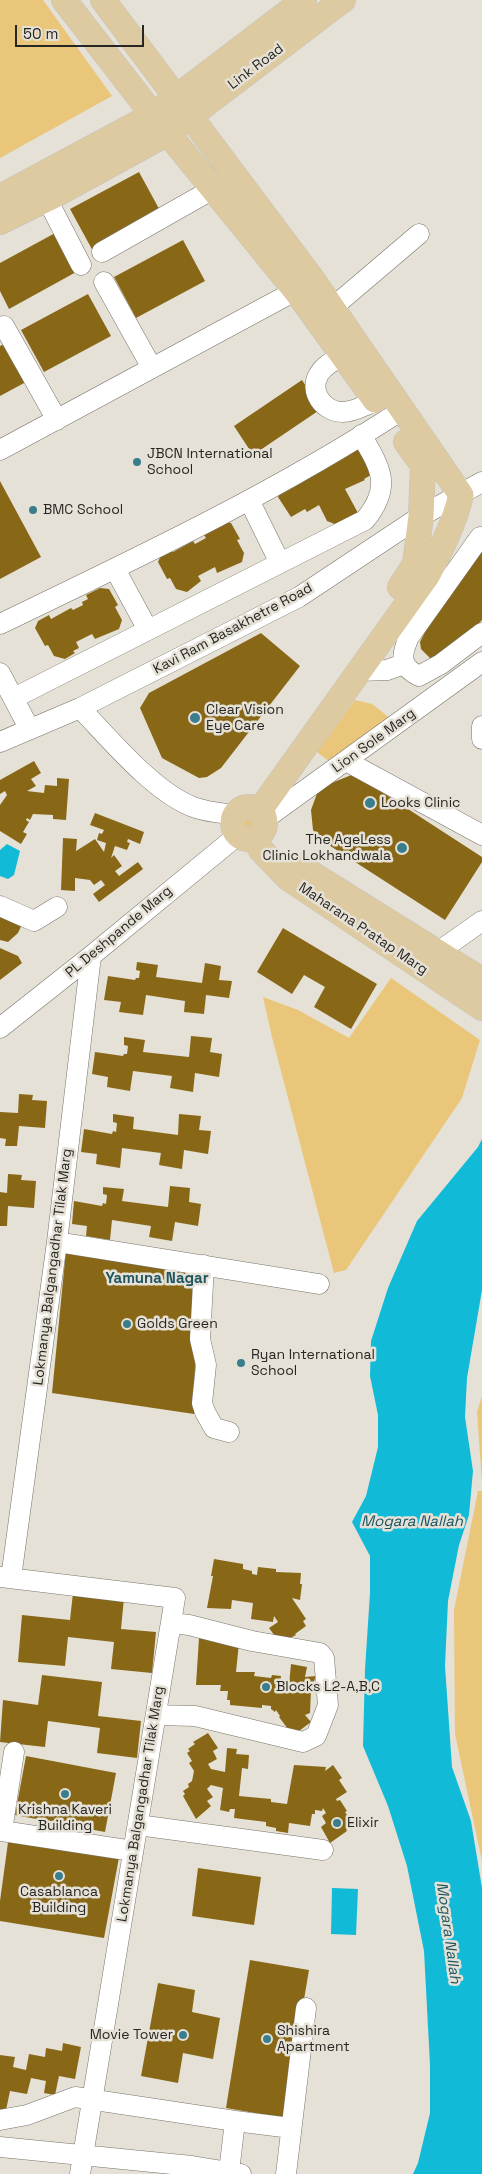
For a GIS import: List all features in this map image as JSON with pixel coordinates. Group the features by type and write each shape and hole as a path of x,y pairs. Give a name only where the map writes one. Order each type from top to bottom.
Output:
{"main road":[{"path":"64,0 213,189 305,286 332,308 389,410 423,465 421,516 416,564 253,822"},
{"path":"103,0 183,108 305,286 343,355 389,410 471,489 426,576 253,822"},
{"name":"Link Road","path":"183,108 304,0"},
{"name":"Link Road","path":"160,124 343,0"},
{"path":"0,198 160,124"},
{"path":"0,222 46,199 160,124"},
{"name":"Maharana Pratap Marg","path":"253,822 297,865 482,980"},
{"name":"Maharana Pratap Marg","path":"253,822 261,850 288,878 482,1008"}],"street":[{"path":"102,252 213,189"},
{"path":"46,199 81,265"},
{"path":"332,308 418,234"},
{"path":"104,282 152,368"},
{"path":"0,450 305,286"},
{"path":"4,326 57,420"},
{"path":"343,355 324,368 318,376 315,392 322,404 332,410 342,412 389,410"},
{"path":"0,624 115,569 249,500 361,435 389,410"},
{"path":"14,698 365,520 379,495 382,475 378,463 361,435"},
{"name":"Kavi Ram Basakhetre Road","path":"0,742 29,728 80,708 298,598 421,516 471,489"},
{"path":"249,500 280,562"},
{"path":"480,537 409,637 402,652 404,664 409,671 419,676 441,664 482,633"},
{"path":"115,569 148,630"},
{"name":"Lion Sole Marg","path":"253,822 346,761 482,662"},
{"path":"360,670 387,670 404,664"},
{"path":"0,673 29,728"},
{"path":"80,708 133,762 165,791 196,808 253,822"},
{"path":"482,726 482,739"},
{"path":"346,761 482,835"},
{"name":"PL Deshpande Marg","path":"0,1028 91,956 253,822"},
{"path":"0,906 34,921 57,907"},
{"path":"438,952 482,921"},
{"name":"Lokmanya Balgangadhar Tilak Marg","path":"82,2165 175,1598 5,1577 57,1242 91,956"},
{"path":"57,1242 319,1284"},
{"path":"204,1265 200,1339 206,1365 202,1403 214,1428 229,1432"},
{"path":"156,1715 195,1716 303,1742 316,1736 328,1705 324,1658 320,1653 252,1641 189,1625 171,1623"},
{"path":"14,1752 2,1831 133,1851"},
{"path":"138,1826 323,1850"},
{"path":"286,2174 306,2008"},
{"path":"0,2120 27,2115 65,2099 75,2097 291,2128"},
{"path":"0,2147 82,2165 192,2166 235,2173 235,2121"}],"shaded area":[{"path":"0,0 43,0 112,96 0,158"},
{"path":"355,700 372,704 390,718 330,762 317,752"},
{"path":"248,813 260,825 256,830 249,832 242,828 240,823 244,815"},
{"path":"391,978 480,1040 462,1098 346,1270 334,1273 263,997 298,1010 349,1038"},
{"path":"482,1396 482,1483 477,1412"},
{"path":"478,1491 482,1491 482,1861 455,1734 454,1610"}],"water":[{"path":"7,844 20,851 14,875 8,879 0,876 0,850"},
{"name":"Mogara Nallah","path":"482,1139 482,1290 467,1378 465,1417 473,1471 469,1515 459,1545 448,1601 445,1666 452,1767 471,1821 482,1888 482,2174 413,2174 418,2163 430,2113 430,2065 424,1951 407,1866 388,1806 363,1746 370,1556 352,1522 366,1496 378,1447 378,1415 370,1376 371,1341 388,1288 417,1221 478,1147"},
{"path":"332,1888 358,1889 356,1935 331,1934"}],"building":[{"path":"139,172 163,216 94,253 70,209"},
{"path":"57,232 78,271 9,309 0,291 0,263"},
{"path":"183,240 205,281 136,318 114,277"},
{"path":"88,294 111,336 44,372 21,330"},
{"path":"5,344 26,382 0,396 0,346"},
{"path":"302,380 321,409 253,455 234,426"},
{"path":"358,447 371,475 365,480 345,489 358,513 337,525 327,521 319,505 307,512 305,509 291,517 278,497 280,490"},
{"path":"0,481 41,557 0,579"},
{"path":"223,521 231,523 240,539 237,540 244,553 242,562 217,573 215,567 198,576 201,581 187,592 176,589 170,578 167,579 158,562 161,555 171,549 173,552 193,541 195,544 206,538 204,535 210,532 208,529"},
{"path":"482,543 482,620 452,652 432,660 421,649 420,642 450,586"},
{"path":"100,588 109,589 118,605 115,607 122,620 119,629 95,639 92,634 76,642 79,648 65,659 54,656 48,645 45,646 35,628 38,621 49,615 51,619 71,608 73,610 83,605 82,602 88,599 86,595"},
{"path":"261,633 300,666 221,768 207,777 199,778 162,758 140,708 149,693"},
{"path":"34,761 41,773 31,779 36,786 27,791 44,793 45,785 57,786 57,778 69,779 66,820 53,819 53,815 33,814 30,820 27,818 26,820 29,822 23,832 27,834 21,844 0,831 0,805 7,795 5,791 0,794 0,780"},
{"name":"The AgeLess Clinic Lokhandwala","path":"354,774 482,857 482,862 445,920 321,840 313,830 311,810 319,788"},
{"path":"95,813 144,832 140,844 128,839 127,842 130,843 127,850 115,846 111,858 114,855 122,866 115,871 119,876 138,862 143,869 99,902 93,894 105,885 101,880 94,885 90,880 75,878 75,891 61,890 63,838 77,839 76,851 95,839 104,852 106,843 97,840 99,833 102,834 104,830 90,825"},
{"path":"0,911 23,922 18,933 8,942 0,940"},
{"path":"283,928 377,984 351,1029 314,1007 325,987 304,975 292,994 257,972"},
{"path":"0,948 18,956 22,963 0,980"},
{"path":"137,962 158,965 156,977 202,983 205,963 221,966 219,980 232,981 229,998 206,995 204,1014 184,1012 185,1001 146,995 143,1015 119,1012 121,1002 104,1000 108,976 135,980 139,978 140,971 136,970"},
{"path":"191,1036 212,1038 210,1052 222,1054 219,1077 195,1073 193,1092 170,1088 172,1076 133,1071 130,1091 107,1087 108,1077 92,1074 95,1052 123,1056 127,1054 128,1046 124,1045 124,1037 145,1040 143,1052 189,1057"},
{"path":"19,1094 33,1095 32,1100 47,1101 45,1128 19,1126 17,1146 5,1146 6,1139 0,1138 0,1112 18,1113"},
{"path":"113,1114 134,1117 133,1129 178,1135 179,1114 201,1116 199,1130 211,1131 208,1154 184,1150 182,1169 159,1165 161,1153 122,1148 120,1168 96,1164 97,1154 81,1152 84,1129 112,1134 113,1131 116,1132 117,1123 113,1122"},
{"path":"8,1174 22,1175 21,1180 36,1181 34,1208 8,1206 7,1226 0,1226 0,1192 7,1193"},
{"path":"170,1186 190,1188 189,1202 201,1204 198,1226 175,1222 172,1241 149,1237 151,1226 112,1220 110,1240 86,1236 87,1226 72,1224 74,1201 102,1206 103,1203 106,1204 107,1195 103,1194 103,1187 124,1189 122,1201 168,1207"},
{"name":"Golds Green","path":"66,1250 197,1266 194,1414 52,1393"},
{"path":"214,1559 243,1564 243,1569 252,1571 252,1574 257,1575 258,1567 276,1569 276,1572 301,1573 300,1600 292,1598 306,1619 303,1621 306,1626 296,1635 280,1643 269,1628 278,1622 274,1616 273,1622 251,1619 253,1603 232,1600 231,1609 207,1608"},
{"path":"73,1593 124,1598 121,1629 156,1632 152,1673 111,1669 114,1642 68,1637 65,1666 18,1662 22,1615 70,1620"},
{"name":"Blocks L2-A,B,C","path":"199,1638 239,1643 236,1672 255,1672 254,1676 271,1678 272,1675 281,1676 280,1684 289,1685 291,1664 307,1667 305,1677 316,1676 311,1689 310,1713 305,1715 311,1722 295,1734 291,1733 276,1710 275,1712 271,1709 271,1706 262,1705 262,1708 230,1705 230,1700 227,1700 228,1691 220,1691 221,1685 196,1685"},
{"path":"42,1675 102,1682 98,1716 141,1721 137,1758 97,1753 100,1728 48,1721 45,1747 0,1742 3,1700 38,1705"},
{"path":"208,1733 218,1748 213,1751 217,1759 208,1764 211,1769 225,1772 227,1748 237,1749 236,1754 249,1755 248,1769 242,1768 239,1796 271,1799 271,1802 287,1804 294,1765 326,1767 325,1771 333,1765 342,1778 339,1780 347,1792 336,1799 337,1801 340,1800 347,1811 345,1812 352,1826 330,1843 321,1827 326,1823 322,1816 326,1813 323,1808 322,1811 315,1810 315,1814 312,1814 310,1826 289,1823 288,1833 276,1831 276,1828 266,1826 266,1822 234,1818 235,1809 230,1809 229,1812 220,1810 223,1788 211,1785 207,1789 213,1797 207,1801 211,1806 196,1819 183,1796 185,1794 183,1791 189,1787 188,1784 192,1781 194,1771 189,1763 192,1761 187,1753 190,1751 188,1749 195,1744 193,1742"},
{"name":"Krishna Kaveri Building","path":"26,1756 116,1773 105,1832 15,1815"},
{"name":"Casablanca Building","path":"9,1835 120,1852 104,1938 0,1921 0,1901"},
{"path":"198,1868 261,1877 254,1925 192,1916"},
{"name":"Shishira Apartment","path":"250,1960 309,1970 284,2118 226,2108"},
{"name":"Movie Tower","path":"158,1983 195,1990 192,2012 220,2018 213,2059 183,2053 178,2083 141,2076"},
{"path":"63,2043 81,2047 75,2079 59,2076 55,2095 44,2093 46,2081 31,2078 27,2094 10,2091 5,2115 0,2114 0,2055 15,2057 13,2067 26,2070 29,2054 45,2057 46,2048 62,2051"}],"place":[{"name":"JBCN International School","path":"137,462"},
{"name":"BMC School","path":"33,510"},
{"name":"Clear Vision Eye Care","path":"195,718"},
{"name":"Looks Clinic","path":"370,803"},
{"name":"The AgeLess Clinic Lokhandwala","path":"402,848"},
{"name":"Golds Green","path":"127,1324"},
{"name":"Ryan International School","path":"241,1363"},
{"name":"Blocks L2-A,B,C","path":"266,1687"},
{"name":"Krishna Kaveri Building","path":"65,1794"},
{"name":"Elixir","path":"337,1823"},
{"name":"Casablanca Building","path":"59,1876"},
{"name":"Movie Tower","path":"183,2035"},
{"name":"Shishira Apartment","path":"267,2039"}],"district":[{"name":"Yamuna Nagar","path":"157,1279"}]}
